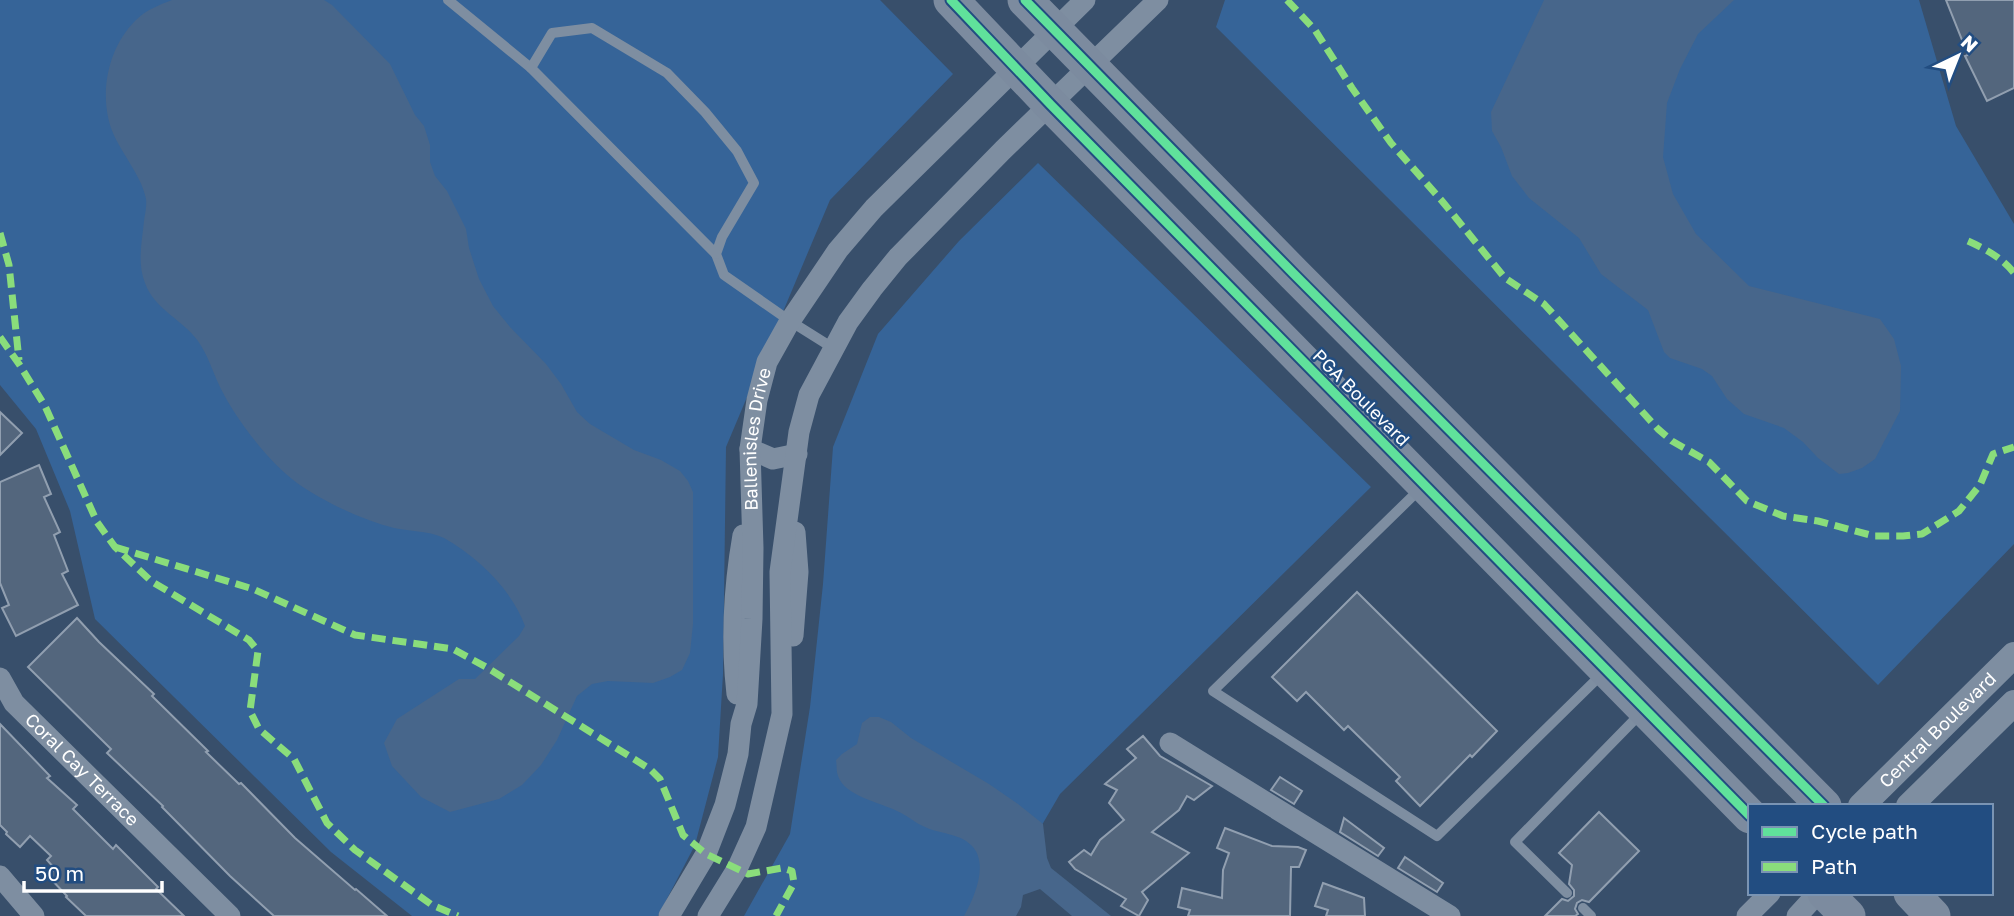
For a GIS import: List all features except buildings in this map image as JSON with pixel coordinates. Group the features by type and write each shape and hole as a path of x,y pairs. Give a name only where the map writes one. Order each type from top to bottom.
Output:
{"main road":[{"name":"PGA Boulevard","path":"951,0 1035,49 1424,485 1748,814"},
{"name":"PGA Boulevard","path":"1025,0 1035,49 1070,86 1598,579 1822,804"},
{"path":"1424,485 1437,472 1449,466 1469,472 1514,514 1598,579"},
{"path":"1827,895 1848,916"},
{"path":"1912,895 1933,916"}],"street":[{"name":"Ballenisles Drive","path":"669,916 706,854 725,806 747,704 753,548 750,449 766,362 838,250 874,208 1085,0"},
{"name":"Ballenisles Drive","path":"708,916 737,869 756,827 782,714 780,572 799,432 809,395 848,322 898,257 1158,0"},
{"path":"750,449 774,459 797,454"},
{"path":"741,724 734,663 737,569 751,484"},
{"path":"782,714 798,572 793,484"},
{"path":"752,619 780,618"},
{"name":"Central Boulevard","path":"1863,804 2014,655"},
{"name":"Coral Cay Terrace","path":"0,678 14,703 230,916"},
{"name":"Central Boulevard","path":"1911,804 2014,703"},
{"path":"1170,743 1450,916"},
{"path":"0,876 34,916"},
{"path":"1747,916 1768,895"},
{"path":"1797,916 1816,895"}],"lane":[{"path":"448,0 531,68 716,254 724,275 833,348"},
{"path":"531,68 552,33 592,28 667,74 705,112 737,150 754,183 722,237 716,254"},
{"path":"1424,485 1213,691 1437,836 1606,670"},
{"path":"1567,893 1515,842 1645,709"}],"shaded area":[{"path":"0,0 880,0 953,74 830,200 726,447 723,674 718,757 695,845 658,916 412,916 331,852 95,619 70,511 36,429 0,385"},
{"path":"172,0 324,0 332,5 390,64 415,115 424,126 435,176 447,191 466,229 479,279 493,306 546,364 577,412 590,424 634,450 661,460 680,471 693,492 693,624 690,653 682,670 653,683 608,681 592,684 577,696 557,740 541,765 522,785 499,799 450,812 421,797 392,766 384,743 397,719 459,679 475,679 519,636 525,626 512,600 481,565 444,538 394,528 364,518 317,496 286,474 254,440 235,414 198,341 155,300 145,283 141,245 146,199 140,182 113,133 108,119 106,89 112,59 126,31 144,13"},
{"path":"1225,0 1919,0 1956,126 2014,224 2014,544 1878,685 1216,27"},
{"path":"1544,0 1734,0 1698,34 1667,103 1663,157 1673,194 1696,234 1749,286 1880,319 1894,339 1901,366 1900,411 1875,459 1862,468 1839,474 1784,428 1744,414 1727,399 1712,376 1702,369 1670,358 1664,352 1648,310 1601,274 1579,238 1529,198 1512,176 1492,131 1491,112"},
{"path":"1038,163 1371,487 1060,794 989,916 744,916 790,834 810,707 823,584 833,447 878,334 959,241"},
{"path":"870,717 891,722 911,738 989,784 1043,824 1047,858 1051,868 1111,916 1072,916 1040,889 1023,895 1016,916 964,916 976,890 980,871 977,852 971,845 961,838 925,827 901,813 863,798 848,789 838,776 836,760 857,744 862,723"}],"marked path":[{"path":"1287,0 1315,30 1391,143 1505,278 1544,304 1658,429 1672,441 1709,462 1747,501 1783,516 1818,521 1874,536 1922,534 1959,511 1980,485 1993,454 2014,447"},
{"path":"0,233 9,265 19,360"},
{"path":"1968,241 1993,254 2014,273"},
{"path":"0,337 45,406 97,522 115,547 151,581 249,640 258,651 250,711 259,729 294,759 327,823 355,850 432,905 458,916"},
{"path":"115,547 253,589 355,635 453,649 486,667 650,769 660,779 683,835 706,854 748,874 782,868 792,871 794,883 776,916"}],"cycle path":[{"path":"951,0 1748,814"},
{"path":"1025,0 1822,804"}]}
